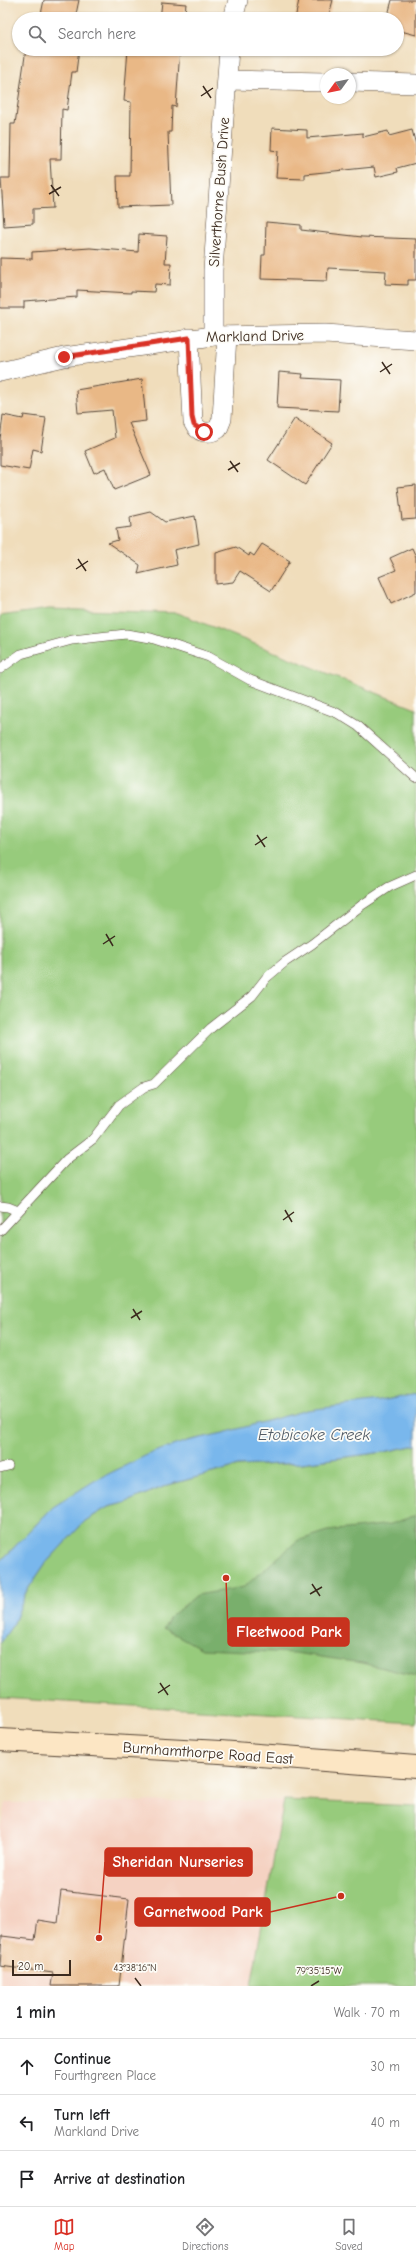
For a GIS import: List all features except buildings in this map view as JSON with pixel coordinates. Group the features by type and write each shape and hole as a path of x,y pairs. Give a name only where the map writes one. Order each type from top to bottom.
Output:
{"main road":[{"name":"Burnhamthorpe Road East","path":"0,1740 220,1752 416,1767"}],"street":[{"path":"235,12 238,0"},
{"name":"Silverthorne Bush Drive","path":"189,338 193,422 198,430 210,433 218,429 222,419 220,336 213,270 229,56"},
{"path":"228,80 320,82"},
{"path":"356,82 416,84"},
{"name":"Markland Drive","path":"0,372 64,357 189,338 324,334 416,340"}],"lane":[{"path":"0,669 21,654 72,640 126,634 151,638 209,657 250,680 337,713 358,726 416,778"},
{"path":"0,1231 67,1159 93,1139 119,1105 144,1087 154,1084 201,1038 252,996 266,978 362,905 389,887 416,875"},
{"path":"0,1206 18,1211"}],"shaded area":[{"path":"284,1800 251,1986 0,1986 0,1828 6,1803"}],"green space":[{"path":"49,609 178,613 416,709 416,1394 187,1441 53,1507 0,1562 0,616"},
{"path":"416,1445 416,1723 0,1698 0,1643 14,1623 26,1592 45,1564 85,1521 108,1507 124,1503 168,1485 238,1466 302,1463 384,1452"},
{"path":"416,1515 416,1676 362,1663 295,1653 202,1649 164,1628 170,1617 197,1595 244,1587 297,1541 328,1531 391,1524"},
{"path":"284,1800 416,1806 416,1986 251,1986"}],"water":[{"name":"Etobicoke Creek","path":"416,1394 416,1445 384,1452 302,1463 238,1466 168,1485 124,1503 108,1507 85,1521 45,1564 26,1592 14,1623 0,1643 0,1562 53,1507 94,1481 151,1453 187,1441 223,1433 307,1410 380,1401"}],"place":[{"name":"Fleetwood Park","path":"226,1578"},
{"name":"Garnetwood Park","path":"341,1896"},
{"name":"Sheridan Nurseries","path":"99,1938"}],"route":[{"path":"64,357 189,338 192,417 194,425 198,430 204,432"}]}
